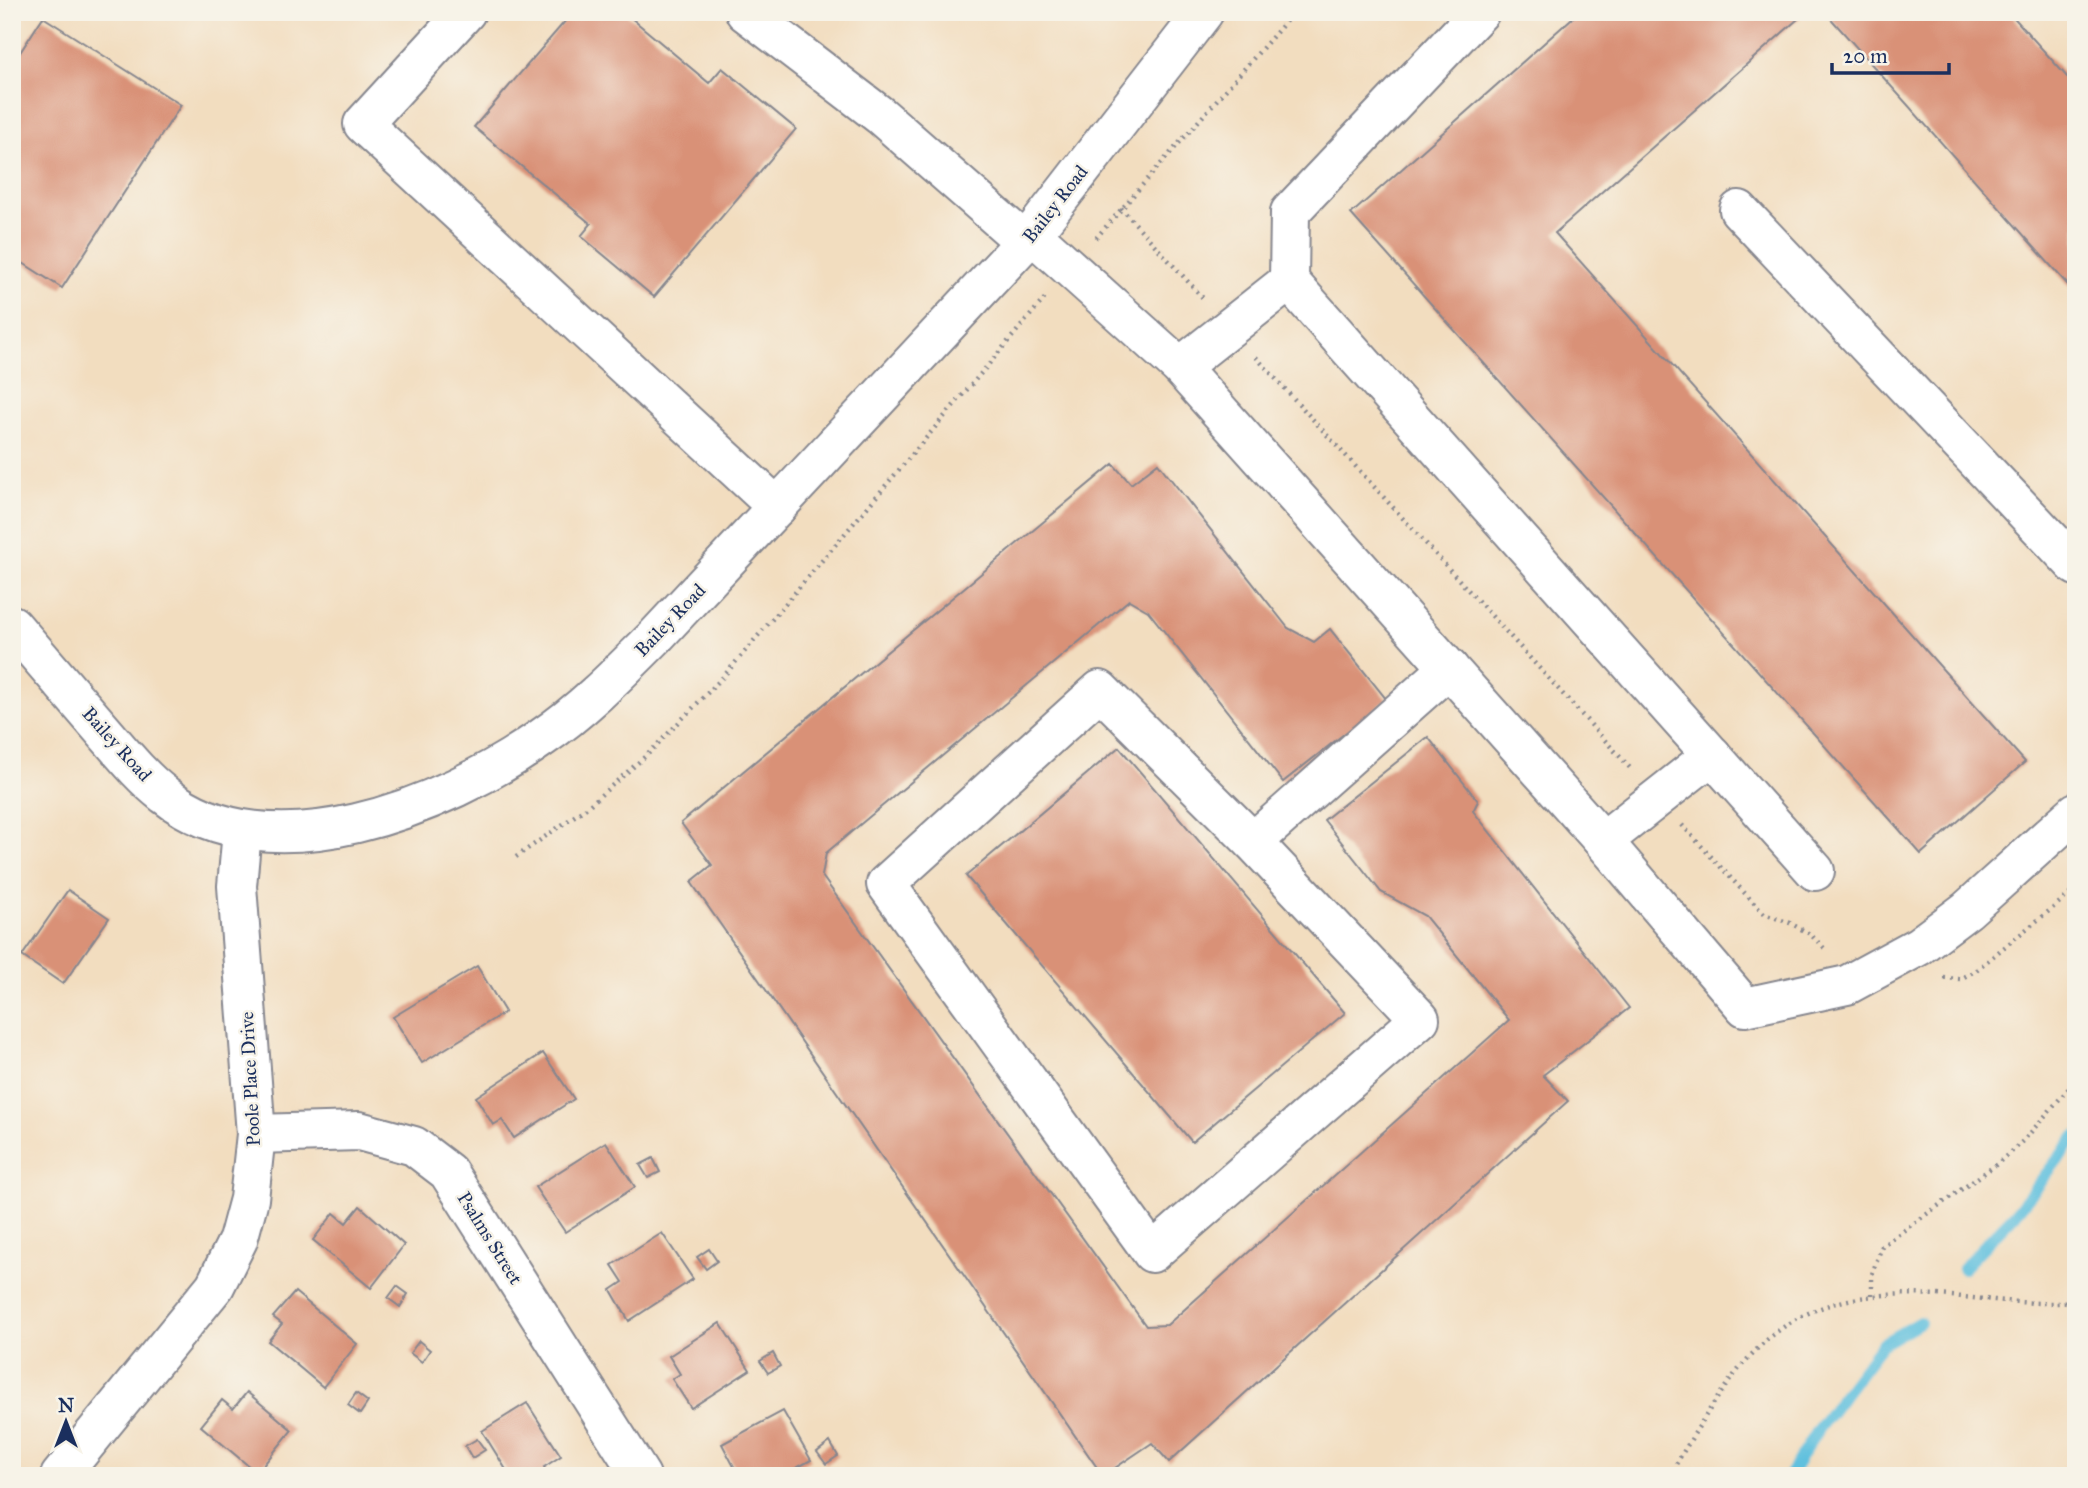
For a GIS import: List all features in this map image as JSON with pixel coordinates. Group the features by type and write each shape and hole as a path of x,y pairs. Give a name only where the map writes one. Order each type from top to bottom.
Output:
{"street":[{"path":"466,12 363,124 777,507"},
{"path":"745,12 881,116 1181,367 1603,841 1745,1007 1847,985 1919,946 1967,910 2076,812"},
{"name":"Bailey Road","path":"12,625 131,763 165,796 200,816 242,831 282,835 331,830 429,798 490,771 541,739 590,701 655,637 1029,238 1204,12"},
{"path":"1480,12 1290,212 1289,281 1815,871"},
{"path":"1739,210 2076,566"},
{"path":"1181,367 1289,281"},
{"path":"1253,842 1449,668"},
{"path":"1100,690 1253,842 1420,1018 1152,1253 886,884 1100,690"},
{"path":"1603,841 1712,755"},
{"name":"Poole Place Drive","path":"60,1476 215,1286 241,1230 249,1199 256,1134 237,886 242,831"},
{"name":"Psalms Street","path":"256,1134 359,1131 414,1146 448,1172 641,1476"}],"path":[{"path":"1097,237 1294,12"},
{"path":"1121,208 1764,914 1790,923 1810,934 1825,949 1847,985"},
{"path":"516,857 596,799 648,754 723,677 1041,304"},
{"path":"1919,946 1940,977 1960,979 1975,971 2076,889"},
{"path":"1872,1295 1872,1274 1882,1245 1997,1164 2025,1139 2076,1080"},
{"path":"1669,1476 1723,1388 1774,1332 1828,1304 1872,1295 1937,1295 2051,1304 2076,1302"}],"building":[{"path":"573,12 624,12 709,83 722,68 796,129 654,297 581,236 591,224 474,127"},
{"path":"1579,12 1806,12 1555,233 2025,762 1921,854 1351,214"},
{"path":"1825,12 2009,12 2076,87 2076,294"},
{"path":"43,17 181,105 62,288 12,256 12,65"},
{"path":"1158,463 1288,628 1314,642 1330,629 1387,700 1283,782 1148,611 1129,600 826,853 822,876 1146,1326 1167,1325 1509,1020 1425,916 1381,892 1324,820 1428,737 1478,801 1473,811 1629,1008 1543,1075 1568,1101 1169,1462 1152,1443 1103,1476 691,882 712,865 681,823 1113,464 1131,484"},
{"path":"1119,747 1345,1013 1192,1142 966,876"},
{"path":"68,890 109,918 63,984 22,956"},
{"path":"477,966 505,1012 422,1063 393,1017"},
{"path":"543,1053 574,1099 514,1138 502,1120 493,1125 476,1097"},
{"path":"606,1142 635,1187 565,1232 535,1187"},
{"path":"653,1158 660,1172 648,1178 640,1165"},
{"path":"360,1206 404,1245 371,1288 313,1240 334,1213 346,1223"},
{"path":"662,1233 693,1279 629,1321 611,1290 623,1282 612,1265"},
{"path":"709,1249 717,1261 706,1269 697,1257"},
{"path":"397,1286 408,1294 400,1307 388,1298"},
{"path":"295,1292 357,1344 323,1387 268,1341 282,1324 273,1317"},
{"path":"720,1323 750,1370 691,1408 672,1379 680,1374 669,1356"},
{"path":"419,1341 430,1350 422,1362 410,1353"},
{"path":"773,1353 780,1366 768,1373 760,1361"},
{"path":"247,1392 292,1430 257,1473 201,1426 222,1400 233,1409"},
{"path":"356,1393 368,1402 360,1414 348,1405"},
{"path":"527,1403 561,1456 544,1467 549,1476 510,1476 482,1431"},
{"path":"783,1411 811,1460 782,1476 739,1476 722,1444"},
{"path":"477,1439 485,1450 472,1458 465,1446"},
{"path":"830,1442 838,1456 826,1464 817,1452"}],"waterway":[{"path":"1963,1268 2015,1214 2076,1136"},
{"path":"1789,1476 1818,1429 1882,1344 1920,1322"}]}
